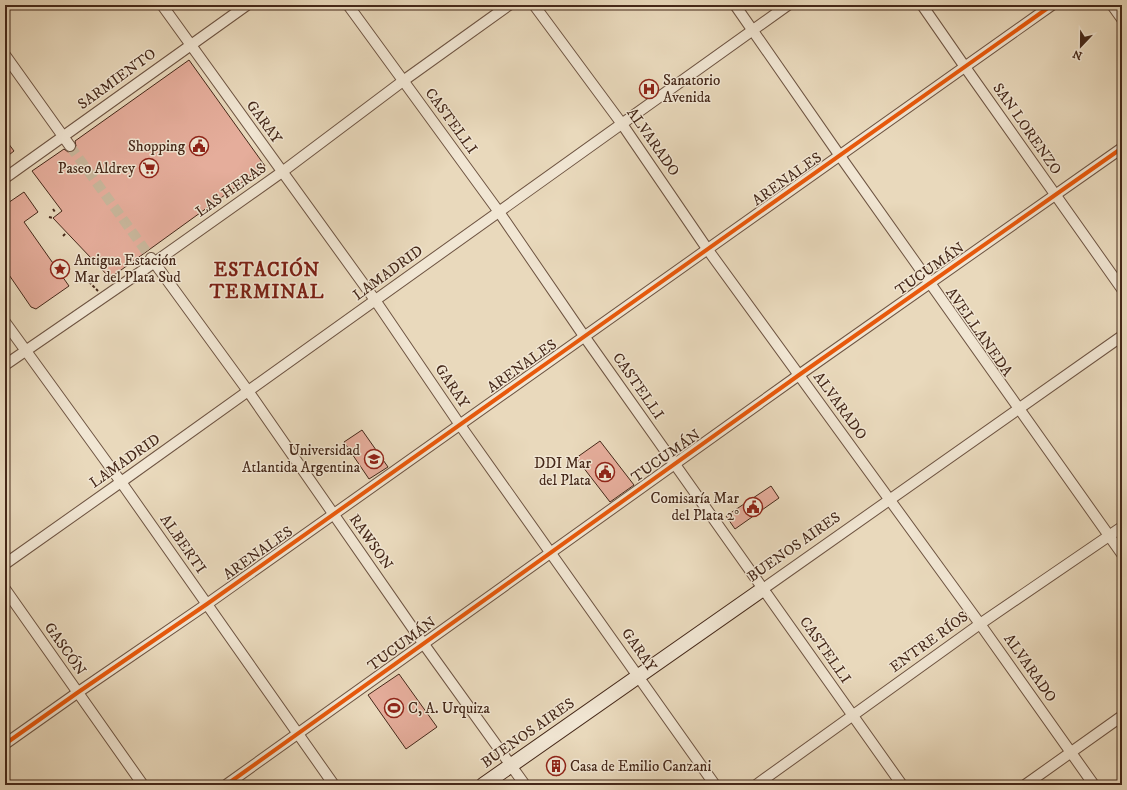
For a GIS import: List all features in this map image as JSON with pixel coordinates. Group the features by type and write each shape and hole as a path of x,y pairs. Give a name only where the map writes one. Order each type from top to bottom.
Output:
{"street":[{"name":"GARAY","path":"162,5 375,300 460,424 715,785"},
{"name":"SARMIENTO","path":"5,178 248,5"},
{"name":"CASTELLI","path":"348,5 499,212 674,464 902,785"},
{"name":"LAS HERAS","path":"5,366 153,260 282,172 509,5"},
{"name":"ALVARADO","path":"534,5 622,124 708,250 891,500 1094,785"},
{"name":"AVELLANEDA","path":"735,5 754,30 930,284 1122,554"},
{"name":"LAMADRID","path":"5,564 788,5"},
{"name":"SAN LORENZO","path":"922,5 1122,289"},
{"name":"ARENALES","path":"5,744 207,604 1052,5"},
{"path":"1112,5 1122,19"},
{"path":"5,55 70,146"},
{"name":"TUCUMÁN","path":"226,785 550,552 1122,148"},
{"name":"RAWSON","path":"153,260 248,391 333,515 524,785"},
{"name":"ALBERTI","path":"5,322 121,482 334,785"},
{"name":"BUENOS AIRES","path":"483,785 763,590 1122,336"},
{"name":"ENTRE RÍOS","path":"756,785 980,624 1122,527"},
{"name":"GASCÓN","path":"5,589 143,785"},
{"path":"1025,785 1122,716"}],"path":[{"path":"48,217 53,218"},
{"path":"89,282 96,288"}],"building":[{"name":"Paseo Aldrey","path":"189,60 265,166 110,278 53,218 62,211 32,171 64,149 68,152 73,151 76,146 75,141"},
{"path":"5,139 14,151 5,158"},
{"path":"24,192 38,212 24,222 69,286 36,309 31,307 5,269 5,205"},
{"path":"362,430 388,467 369,479 344,442"},
{"name":"DDI Mar del Plata","path":"600,441 634,485 610,502 576,458"},
{"name":"Comisaría Mar del Plata 2°","path":"771,486 779,498 735,529 726,516"},
{"path":"399,674 437,727 406,749 368,695"},
{"name":"Casa de Emilio Canzani","path":"555,756 565,770 556,776 547,762"}],"tunnel":[{"path":"70,146 151,258"}],"cycle path":[{"path":"5,744 207,604 1052,5"},
{"path":"226,785 799,375 1122,148"}],"place":[{"name":"Sanatorio Avenida","path":"649,89"},
{"name":"Shopping","path":"199,146"},
{"name":"Paseo Aldrey","path":"149,168"},
{"name":"Antigua Estación Mar del Plata Sud","path":"60,269"},
{"name":"Universidad Atlantida Argentina","path":"374,459"},
{"name":"DDI Mar del Plata","path":"605,472"},
{"name":"Comisaría Mar del Plata 2°","path":"753,507"},
{"name":"C, A. Urquiza","path":"394,708"},
{"name":"Casa de Emilio Canzani","path":"556,766"}],"district":[{"name":"ESTACIÓN TERMINAL","path":"267,281"}]}
